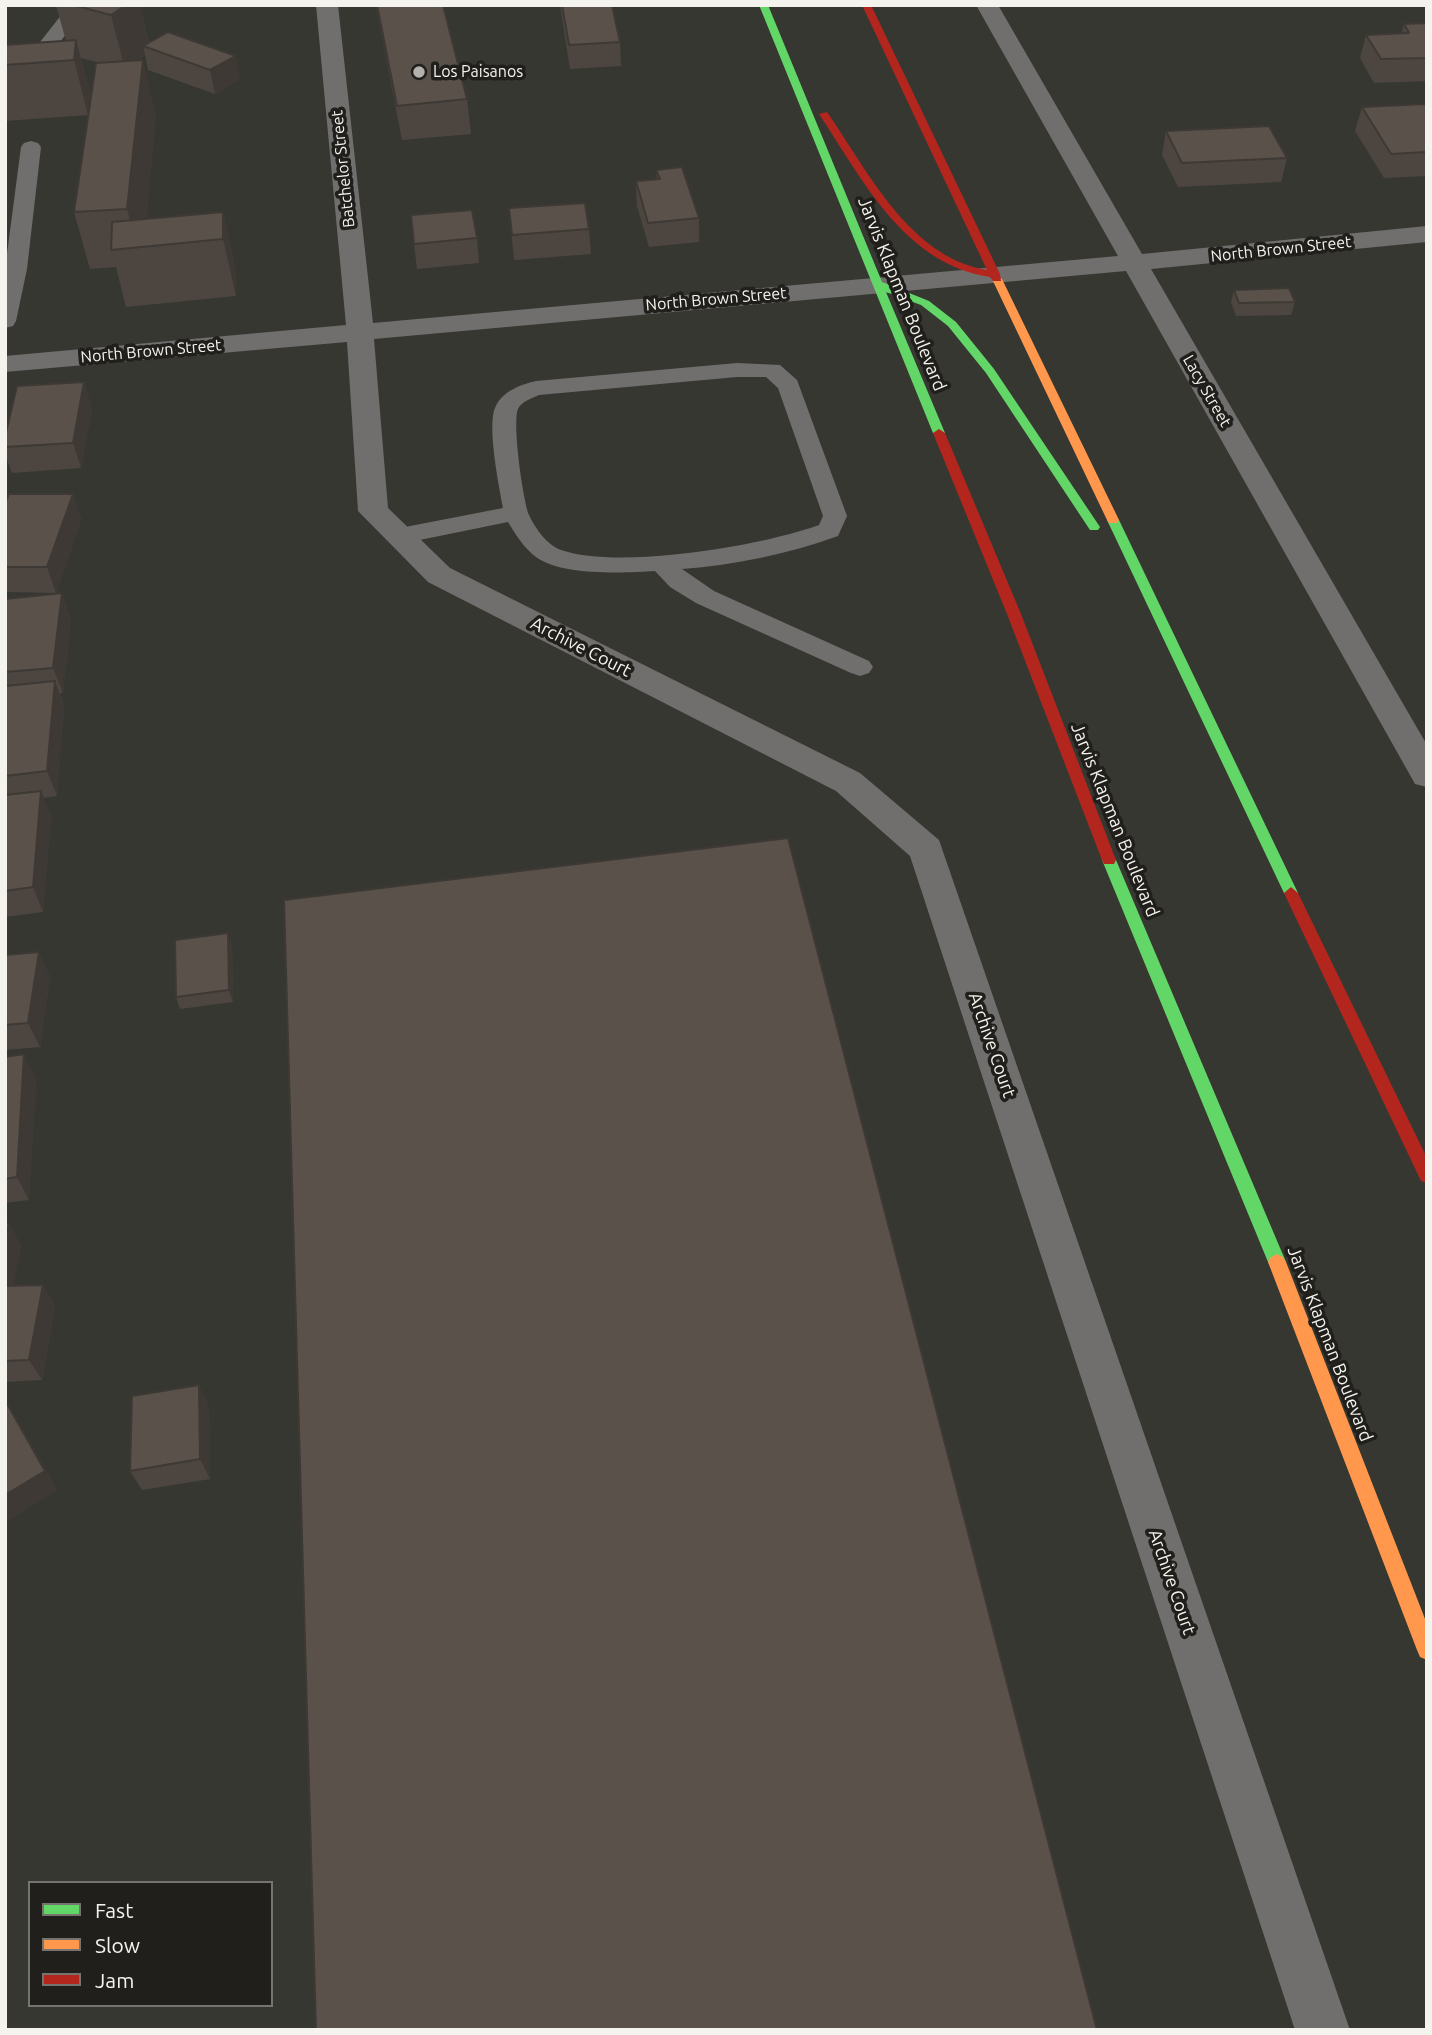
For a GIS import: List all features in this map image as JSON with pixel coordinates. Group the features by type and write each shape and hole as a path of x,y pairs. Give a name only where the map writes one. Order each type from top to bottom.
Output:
{"highway":[{"name":"Jarvis Klapman Boulevard","path":"763,5 1014,614 1116,878 1258,1213 1427,1650"},
{"path":"866,5 1427,1176"},
{"path":"786,61 918,239 946,260 975,271 995,274"},
{"path":"877,284 925,303 952,324 997,382 1174,648"}],"street":[{"name":"Batchelor Street","path":"327,5 360,332"},
{"name":"Lacy Street","path":"987,5 1427,775"},
{"name":"North Brown Street","path":"5,364 1133,263 1427,234"},
{"name":"Archive Court","path":"360,332 373,511 439,575 848,782 926,849 1322,2030"}],"lane":[{"path":"5,73 44,50 79,5"},
{"path":"5,321 16,269 31,147"},
{"path":"772,370 789,385 835,516 829,530 807,541 661,562 578,563 548,554 530,536 516,513 503,425 506,409 519,394 536,388 772,370"},
{"path":"400,537 516,513"},
{"path":"661,562 679,581 705,597 860,667"}],"building":[{"path":"73,5 126,5 111,15"},
{"path":"377,5 443,5 467,99 397,106"},
{"path":"562,5 612,5 620,42 569,45"},
{"path":"1427,23 1427,58 1381,59 1366,35 1409,33 1404,24"},
{"path":"168,32 236,56 210,70 143,46"},
{"path":"76,40 74,60 5,65 5,45"},
{"path":"143,60 127,209 74,212 96,63"},
{"path":"1427,104 1427,152 1391,154 1362,107"},
{"path":"1269,126 1287,158 1182,163 1166,131"},
{"path":"682,167 699,218 648,223 636,181 660,179 656,170"},
{"path":"585,203 589,229 512,235 509,208"},
{"path":"472,210 477,238 414,244 411,215"},
{"path":"223,212 223,239 111,250 112,222"},
{"path":"1289,288 1295,302 1239,303 1234,290"},
{"path":"84,382 73,443 5,447 17,386"},
{"path":"9,494 73,494 47,567 5,567 5,504"},
{"path":"62,593 53,668 5,672 5,599"},
{"path":"55,681 47,771 5,776 5,686"},
{"path":"41,791 33,887 5,891 5,795"},
{"path":"788,838 1097,2030 316,2030 284,900"},
{"path":"228,933 229,990 176,997 175,940"},
{"path":"39,952 28,1023 5,1025 5,955"},
{"path":"24,1054 17,1177 5,1179 5,1057"},
{"path":"5,1223 9,1223 5,1240"},
{"path":"43,1285 29,1360 5,1361 5,1286"},
{"path":"199,1385 200,1459 130,1471 132,1396"},
{"path":"5,1400 45,1471 5,1495"}],"traffic: fast":[{"path":"763,5 939,433"},
{"path":"877,284 925,303 952,324 990,371 1094,527"},
{"path":"1113,520 1291,893"},
{"path":"1109,860 1277,1262"}],"traffic: slow":[{"path":"997,279 1113,520"},
{"path":"1277,1262 1427,1650"}],"traffic: jam":[{"path":"866,5 997,279"},
{"path":"824,114 879,195 911,233 929,249 954,264 995,274"},
{"path":"939,433 1014,614 1109,860"},
{"path":"1291,893 1427,1176"}],"place":[{"name":"Los Paisanos","path":"419,72"}]}
